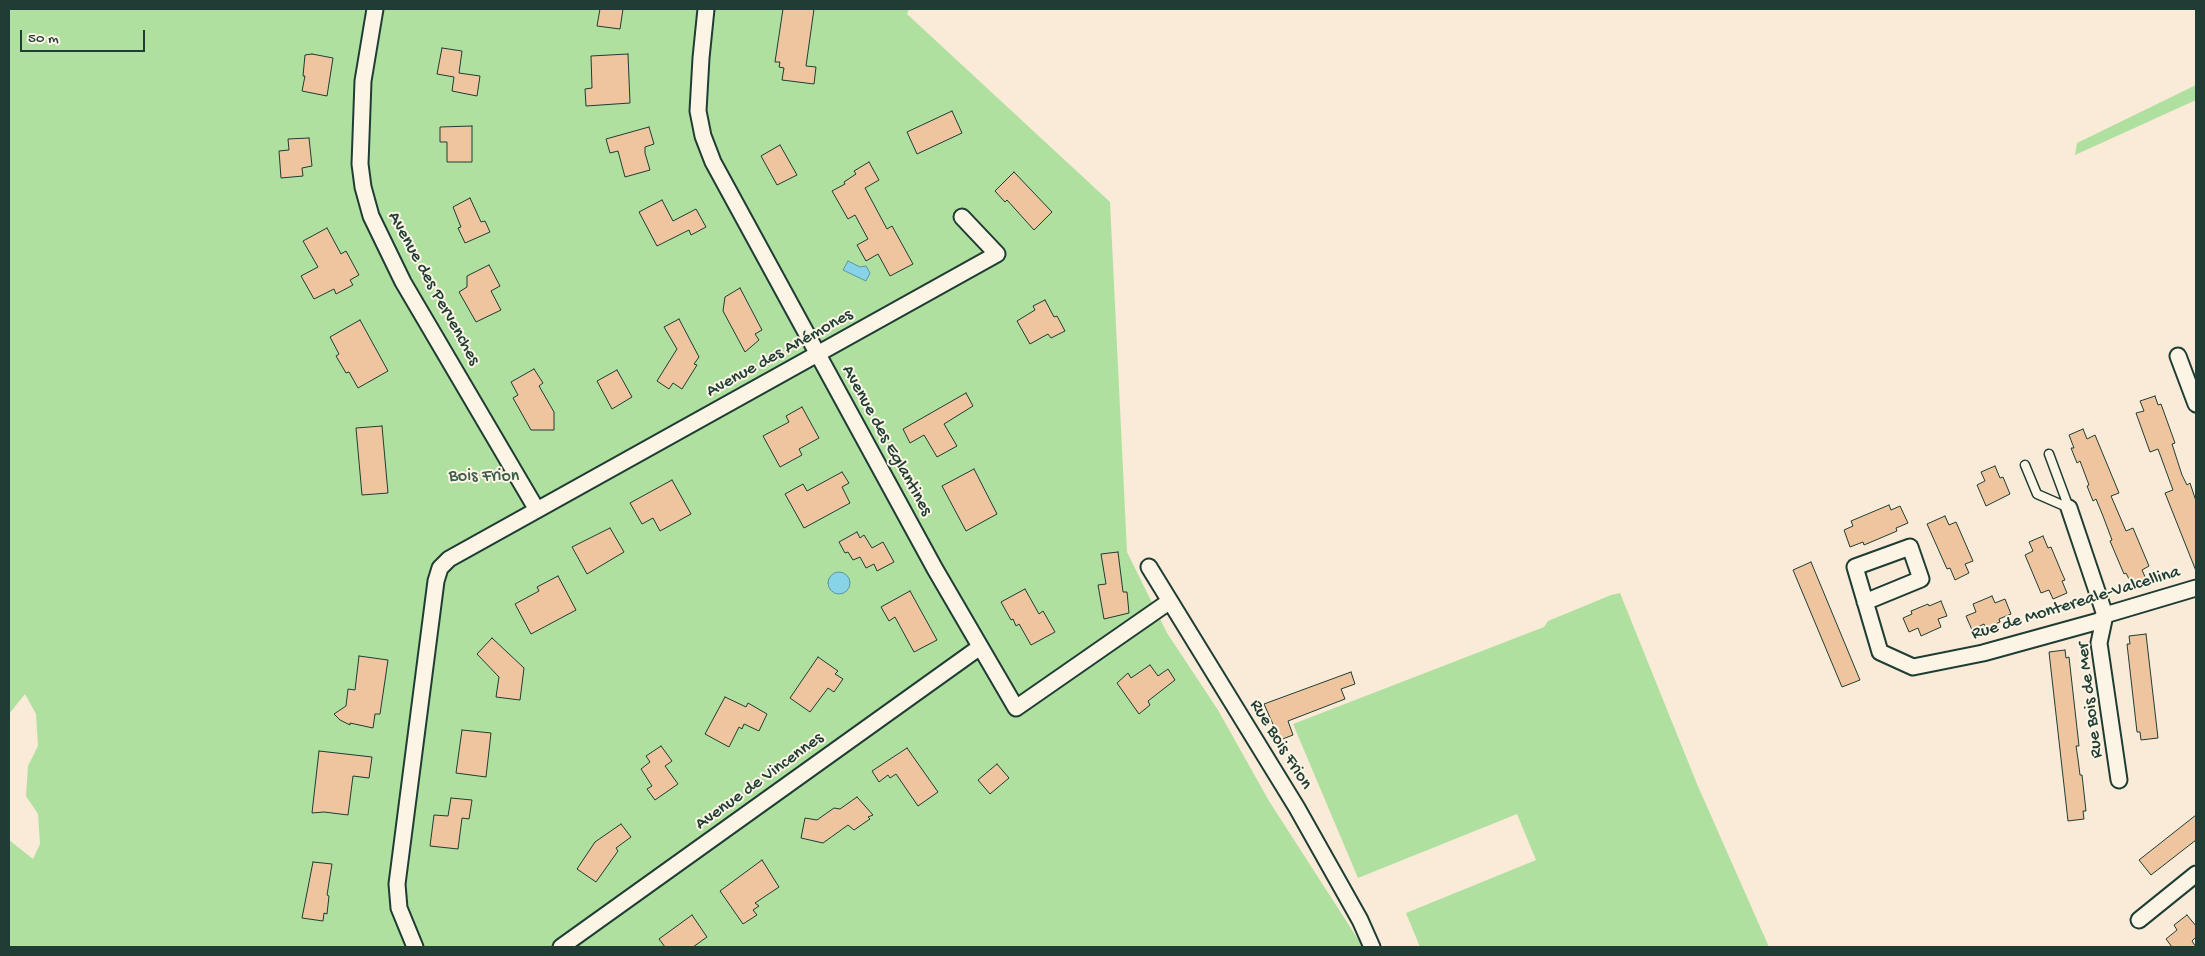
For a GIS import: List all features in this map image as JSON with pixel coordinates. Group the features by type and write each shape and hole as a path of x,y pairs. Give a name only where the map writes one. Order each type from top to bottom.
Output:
{"street":[{"name":"Avenue des Pervenches","path":"375,9 364,81 360,164 363,187 371,216 403,282 537,510"},
{"name":"Avenue des Eglantines","path":"706,9 698,111 703,136 713,162 930,560 1016,708 1170,601"},
{"name":"Avenue des Anémones","path":"537,510 997,254 962,217"},
{"path":"2178,356 2196,404"},
{"path":"2069,508 2105,616"},
{"path":"415,947 399,908 397,884 436,581 440,568 449,559 537,510"},
{"name":"Rue de Montereale-Valcellina","path":"1865,602 1921,579 1910,548 1855,567 1865,602 1880,652 1912,667 1983,653 2099,621 2105,616 2196,588"},
{"name":"Rue Bois Frion","path":"1149,566 1296,808 1360,920 1372,947"},
{"name":"Rue Bois de Mer","path":"2105,616 2099,643 2120,780"},
{"name":"Avenue de Vincennes","path":"561,947 980,647"},
{"path":"2139,920 2196,874"}],"lane":[{"path":"2049,454 2069,508"},
{"path":"2025,465 2037,494 2069,508"}],"green space":[{"name":"Bois Frion","path":"9,9 909,9 907,14 1110,202 1127,552 1167,633 1218,710 1269,801 1363,947 9,947 9,840 33,859 40,844 38,814 26,796 28,766 38,746 36,714 25,694 9,714"},
{"path":"2196,85 2196,100 2075,155 2077,143"},
{"path":"1620,593 1697,784 1769,947 1420,947 1406,913 1536,860 1517,814 1358,878 1293,724 1544,627 1548,621"}],"water":[{"path":"848,261 860,267 866,266 870,273 866,281 843,270"},
{"path":"839,572 847,575 850,583 847,591 839,594 831,591 828,583 831,575"}],"building":[{"path":"600,9 623,9 620,29 597,26"},
{"path":"783,9 814,9 806,66 816,67 814,84 782,80 784,68 779,67 780,62 775,62"},
{"path":"442,48 462,51 459,73 480,76 477,96 452,91 454,77 437,74"},
{"path":"312,54 333,58 327,96 302,91 305,76 303,76 305,55"},
{"path":"628,54 630,103 586,106 585,89 592,88 591,56"},
{"path":"952,111 962,133 917,154 907,132"},
{"path":"472,126 472,162 447,162 447,142 440,142 440,127"},
{"path":"649,127 654,144 645,147 645,153 650,170 625,177 618,151 610,153 606,139"},
{"path":"309,138 312,166 302,168 303,176 281,178 279,151 289,150 288,139"},
{"path":"780,145 797,175 777,185 761,156"},
{"path":"869,162 879,180 865,188 887,229 892,226 913,264 890,276 878,254 866,261 857,245 868,239 855,215 848,219 832,191 845,184 844,182 856,174 854,171"},
{"path":"1014,172 1052,212 1034,230 1007,200 1005,202 995,191"},
{"path":"470,198 481,222 485,221 490,232 465,243 458,228 461,227 453,207"},
{"path":"662,200 673,221 696,209 706,227 691,235 689,230 657,246 639,212"},
{"path":"327,228 341,254 346,251 359,275 350,280 353,285 336,294 334,289 314,299 301,276 318,267 303,241"},
{"path":"489,265 500,286 491,291 501,310 476,322 459,292 467,287 467,276"},
{"path":"740,288 762,330 755,334 759,340 745,352 723,311 725,297"},
{"path":"1045,300 1054,317 1057,316 1065,331 1051,338 1048,334 1030,344 1017,321 1035,310 1033,306"},
{"path":"679,319 699,357 694,364 697,365 682,389 673,383 669,389 657,381 677,349 664,327"},
{"path":"360,320 388,371 358,388 349,372 346,373 336,356 339,354 330,337"},
{"path":"534,369 543,383 539,386 554,412 554,430 531,430 513,398 518,395 511,382"},
{"path":"617,370 632,397 612,409 597,381"},
{"path":"966,393 973,406 944,424 957,446 937,457 924,435 910,443 903,429"},
{"path":"2155,396 2158,405 2161,404 2175,443 2172,444 2182,475 2187,485 2190,483 2196,501 2196,571 2165,493 2173,490 2158,449 2150,452 2136,413 2144,411 2140,401"},
{"path":"802,407 819,438 799,449 802,455 780,467 763,436 789,422 786,416"},
{"path":"382,426 388,493 362,495 356,428"},
{"path":"2083,429 2087,439 2095,435 2119,493 2111,496 2126,531 2133,528 2149,566 2142,570 2146,579 2132,585 2126,573 2124,574 2110,541 2112,540 2096,499 2093,501 2080,461 2077,463 2071,448 2074,448 2069,435"},
{"path":"1995,466 2000,478 2003,477 2010,494 1986,506 1977,485 1985,481 1981,472"},
{"path":"974,469 997,514 966,531 942,486"},
{"path":"842,472 849,483 842,487 850,503 804,528 785,494 803,484 807,491"},
{"path":"672,480 691,514 660,531 653,518 642,524 630,503"},
{"path":"1889,505 1891,510 1900,506 1908,523 1896,528 1897,531 1864,545 1863,542 1850,547 1844,530 1853,526 1851,521"},
{"path":"1945,516 1949,525 1956,522 1973,561 1965,564 1969,573 1955,580 1950,568 1947,569 1927,524"},
{"path":"610,528 624,552 587,574 572,547"},
{"path":"857,532 860,538 864,535 872,548 883,542 894,562 877,571 874,564 866,568 860,557 853,560 848,552 845,553 839,542"},
{"path":"2043,536 2048,548 2051,547 2065,580 2062,581 2067,593 2053,599 2049,590 2041,593 2025,555 2033,551 2029,542"},
{"path":"1118,552 1123,592 1127,592 1129,613 1104,619 1098,585 1106,584 1101,554"},
{"path":"1811,562 1860,680 1842,687 1793,570"},
{"path":"558,576 576,610 531,634 515,604 539,591 537,587"},
{"path":"1025,589 1039,614 1043,611 1055,632 1031,645 1019,624 1016,626 1013,619 1011,620 1001,602"},
{"path":"910,591 937,640 914,652 895,617 889,621 881,607"},
{"path":"1992,596 1995,603 2005,599 2011,614 1999,619 2000,622 1986,628 1984,624 1972,630 1966,616 1976,612 1973,604"},
{"path":"1941,601 1947,616 1938,619 1941,627 1921,636 1918,628 1909,632 1903,618 1912,614 1911,611"},
{"path":"2146,634 2158,738 2141,740 2140,732 2137,732 2127,644 2130,644 2129,636"},
{"path":"492,638 524,668 520,700 496,697 499,677 477,654"},
{"path":"2065,650 2066,658 2069,657 2079,746 2076,746 2080,775 2082,775 2086,811 2083,811 2084,819 2068,821 2049,652"},
{"path":"359,656 388,660 380,714 375,714 373,728 350,723 350,725 340,720 334,714 346,706 348,689 355,690"},
{"path":"818,657 838,671 835,674 843,679 834,692 828,688 810,712 790,698"},
{"path":"1150,665 1158,676 1168,669 1175,680 1148,701 1150,705 1139,714 1117,683 1128,673 1131,678"},
{"path":"1351,672 1355,684 1341,689 1345,699 1288,721 1293,735 1280,740 1264,704"},
{"path":"725,697 746,707 748,703 767,714 759,731 744,724 742,729 739,727 729,747 705,734"},
{"path":"462,730 491,733 486,777 456,773"},
{"path":"661,746 672,761 665,766 678,784 655,800 647,789 652,786 641,769 650,762 646,756"},
{"path":"907,748 938,792 918,806 896,774 890,778 888,775 879,782 872,771"},
{"path":"319,751 372,757 369,778 353,776 348,815 324,812 312,813"},
{"path":"997,764 1009,778 990,794 978,780"},
{"path":"857,797 873,815 868,817 870,819 854,830 848,825 823,843 801,838 805,818 817,820 834,808 840,809"},
{"path":"451,798 472,800 469,819 462,818 458,849 430,846 434,815 448,816"},
{"path":"2196,815 2196,840 2151,875 2139,860"},
{"path":"621,824 631,837 616,848 618,851 596,882 577,869 595,842"},
{"path":"762,860 779,887 755,903 759,906 753,910 757,915 743,924 720,891"},
{"path":"313,862 332,864 327,895 329,896 327,914 324,913 323,921 302,918"},
{"path":"692,915 707,937 693,947 665,947 659,939"},
{"path":"2187,915 2196,926 2196,937 2192,941 2196,947 2172,947 2166,939 2177,930 2174,925"}]}
